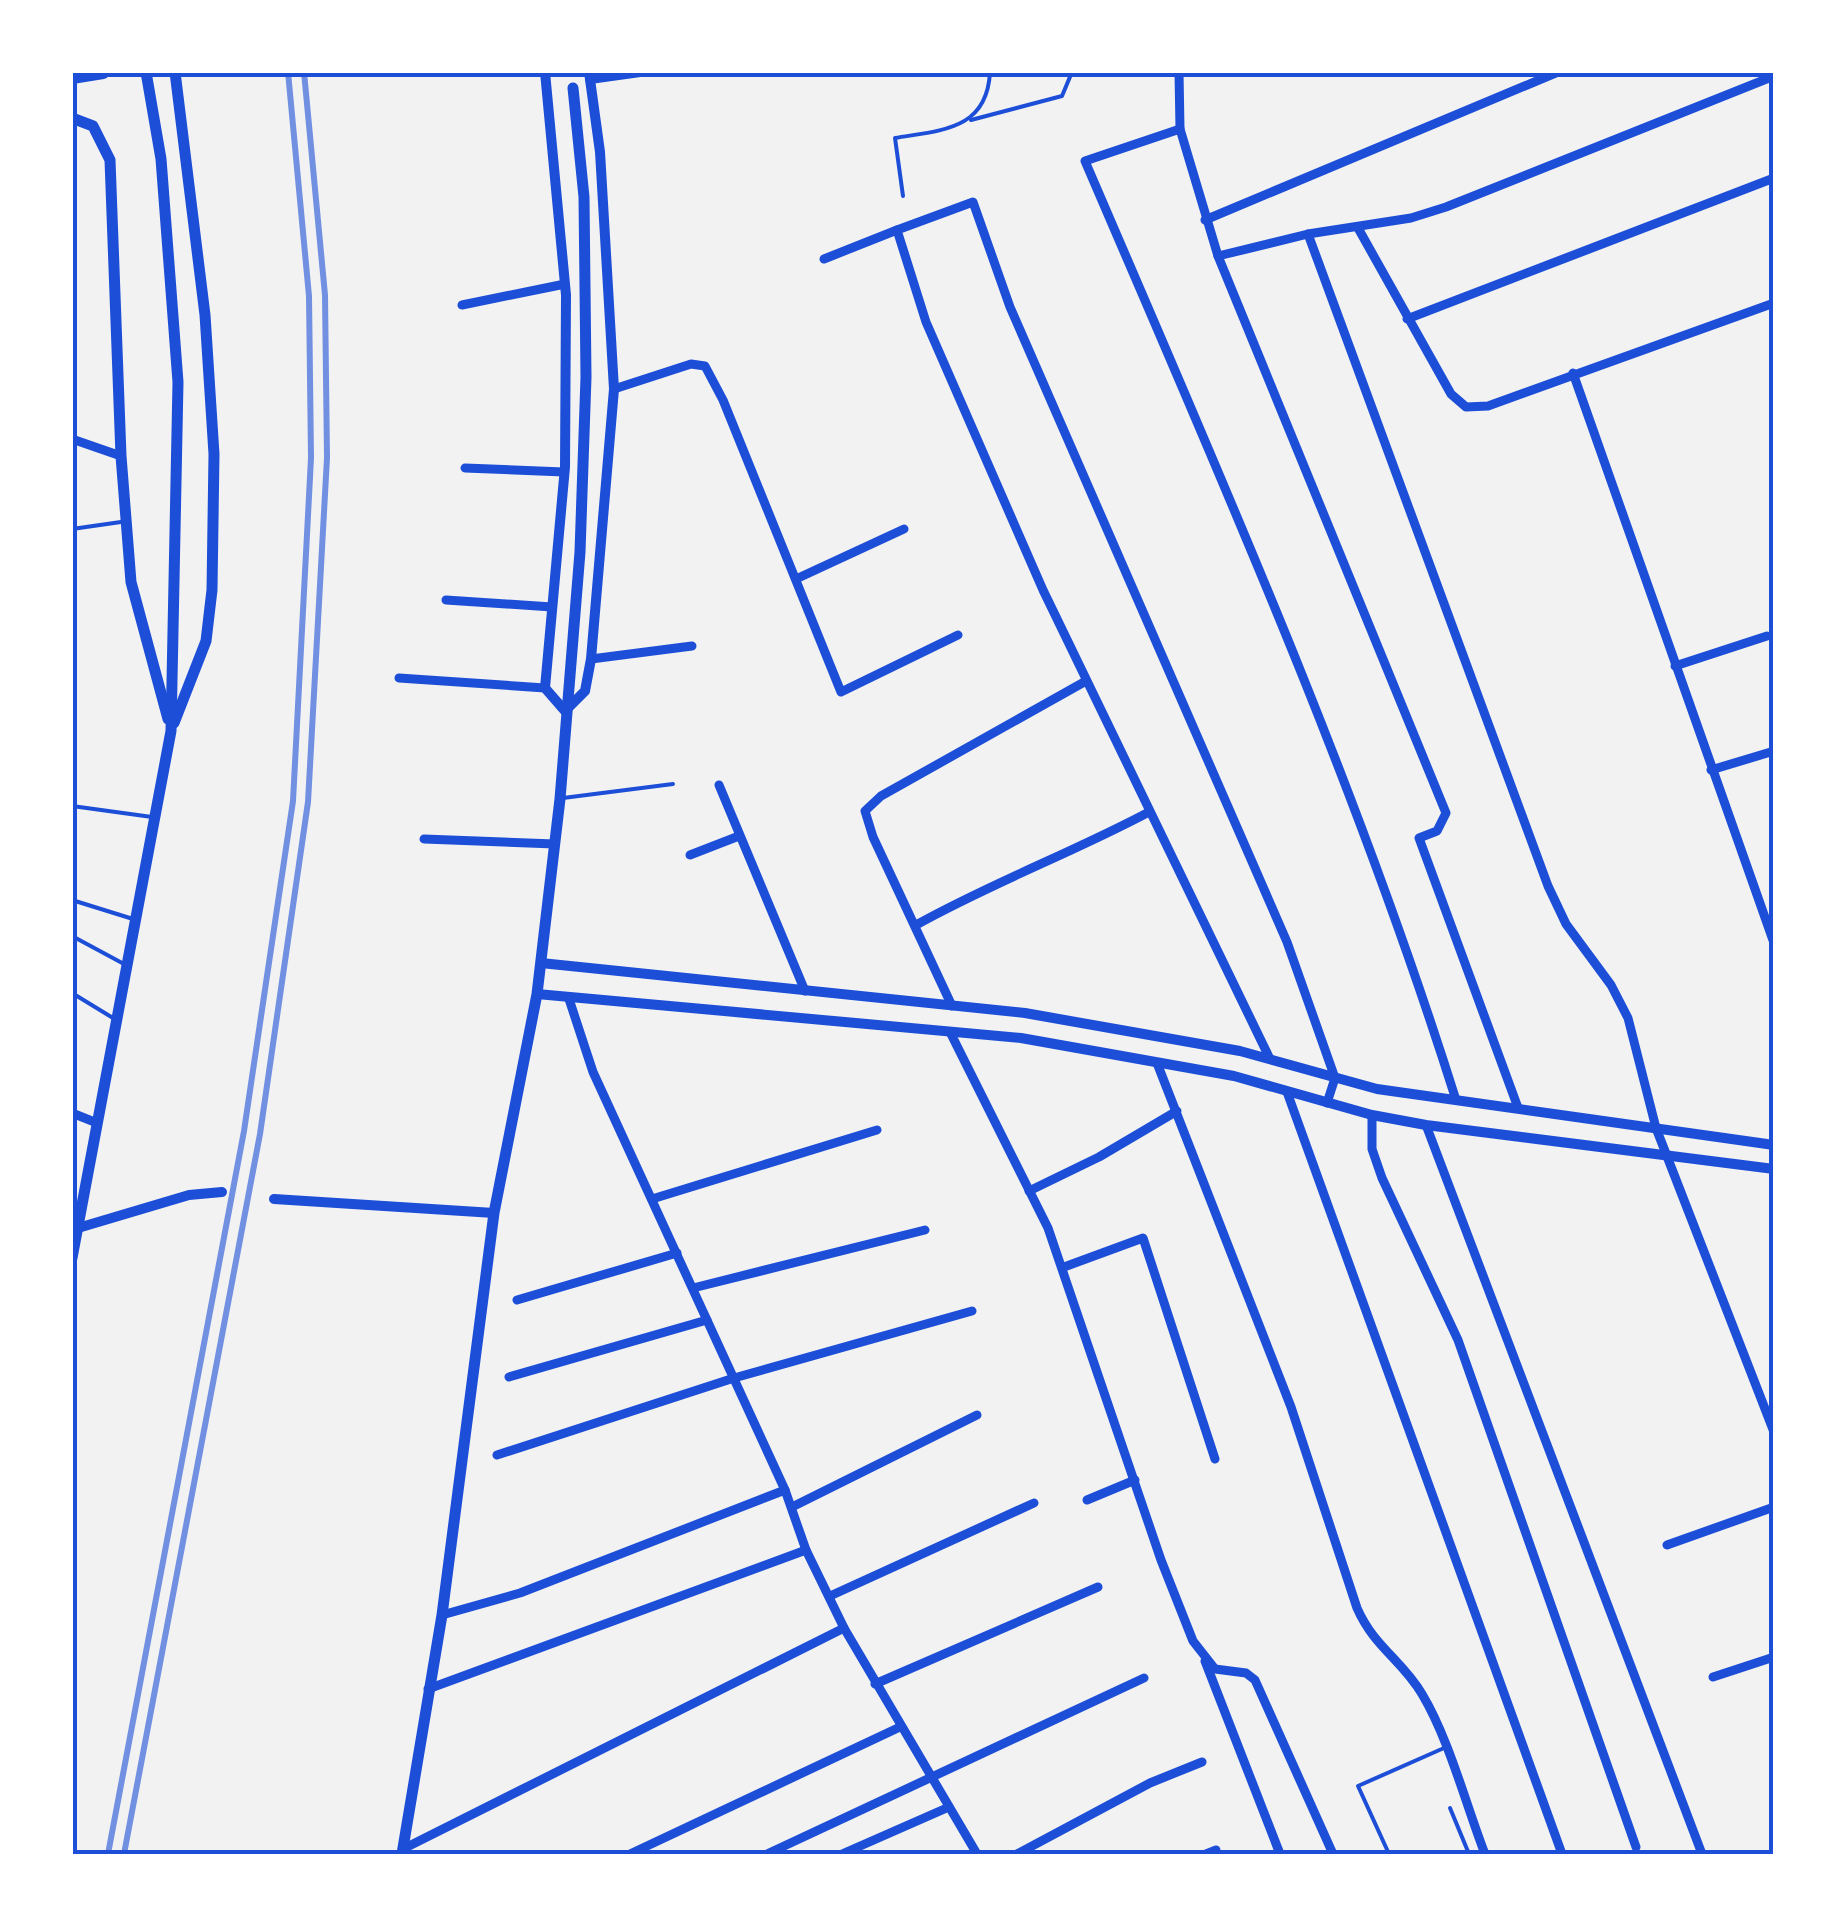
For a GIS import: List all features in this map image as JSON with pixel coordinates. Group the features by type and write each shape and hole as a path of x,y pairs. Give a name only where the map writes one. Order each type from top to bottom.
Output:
{"main road":[{"path":"72,77 104,72"},
{"path":"72,1258 171,731 178,382 161,159 146,72"},
{"path":"171,731 206,641 212,590 214,454 205,316 175,72"},
{"path":"402,1852 442,1615 494,1213 537,994 560,799 580,552 586,378 584,197 573,88"},
{"path":"72,118 93,126 110,160 121,456 131,582 171,731"}],"street":[{"path":"545,72 565,284 564,472 545,688"},
{"path":"399,678 545,688 565,711 585,692 614,389 600,152 590,76 640,72"},
{"path":"1180,72 1180,129 1205,220 1446,813 1438,831 1418,838 1517,1105"},
{"path":"1205,220 1558,72"},
{"path":"1218,256 1446,207 1774,76"},
{"path":"1180,129 1085,161 1300,668 1413,962 1456,1100"},
{"path":"1407,319 1774,178"},
{"path":"824,259 973,202 1010,306 1280,925 1335,1078 1327,1103"},
{"path":"1358,228 1450,394 1466,407 1488,406 1774,303"},
{"path":"897,230 926,322 1086,681 1270,1060"},
{"path":"1308,234 1548,886 1566,924 1611,985 1628,1018 1656,1128 1774,1432"},
{"path":"462,305 565,284"},
{"path":"614,389 692,364 705,366 723,400 841,692 958,635"},
{"path":"1573,373 1774,943"},
{"path":"72,439 121,456"},
{"path":"464,468 564,472"},
{"path":"796,579 904,530"},
{"path":"446,600 552,607"},
{"path":"1675,666 1767,636"},
{"path":"590,659 692,646"},
{"path":"952,1006 866,821 870,803 1086,681"},
{"path":"1711,770 1774,752"},
{"path":"719,785 805,991"},
{"path":"916,925 986,886 1064,857 1150,812"},
{"path":"690,855 739,836"},
{"path":"424,839 554,844"},
{"path":"541,963 1025,1013 1456,1100 1517,1105 1774,1144"},
{"path":"537,994 980,1035 1234,1076 1372,1115 1426,1125 1774,1169"},
{"path":"569,999 593,1072 785,1490 806,1550 875,1684 978,1854"},
{"path":"980,1035 982,1009"},
{"path":"950,1032 1064,1266 1174,1592 1280,1854"},
{"path":"1158,1062 1291,1407 1357,1608 1382,1651 1408,1672 1425,1698 1485,1854"},
{"path":"1288,1092 1562,1854"},
{"path":"1029,1191 1099,1157 1176,1111"},
{"path":"72,1114 97,1124"},
{"path":"1372,1115 1372,1149 1382,1178 1458,1340 1636,1847"},
{"path":"1426,1125 1702,1854"},
{"path":"652,1198 876,1130"},
{"path":"78,1228 189,1195 222,1192"},
{"path":"274,1199 494,1213"},
{"path":"694,1288 925,1230"},
{"path":"1064,1266 1143,1238 1215,1460"},
{"path":"517,1300 677,1253"},
{"path":"498,1455 734,1378 972,1311"},
{"path":"508,1377 707,1320"},
{"path":"792,1507 977,1415"},
{"path":"1088,1500 1135,1480"},
{"path":"442,1615 520,1593 785,1490"},
{"path":"830,1596 1034,1503"},
{"path":"1668,1545 1774,1507"},
{"path":"427,1689 806,1550"},
{"path":"875,1684 1098,1587"},
{"path":"402,1852 844,1628"},
{"path":"1713,1678 1774,1657"},
{"path":"1205,1661 1255,1680 1333,1854"},
{"path":"766,1854 1144,1678"},
{"path":"630,1854 900,1727"},
{"path":"1017,1854 1150,1783 1202,1762"},
{"path":"842,1854 949,1807"}],"lane":[{"path":"971,120 983,106 990,72"},
{"path":"903,196 894,138 1062,96 1072,72"},
{"path":"72,529 126,521"},
{"path":"560,799 672,784"},
{"path":"72,806 156,818"},
{"path":"72,900 137,921"},
{"path":"72,936 128,966"},
{"path":"72,992 117,1020"},
{"path":"1389,1854 1358,1786 1444,1748"},
{"path":"1450,1808 1468,1854"}],"railway":[{"path":"108,1854 244,1131 293,801 311,458 309,296 288,72"},
{"path":"124,1854 260,1134 308,802 327,458 325,295 304,72"}]}
